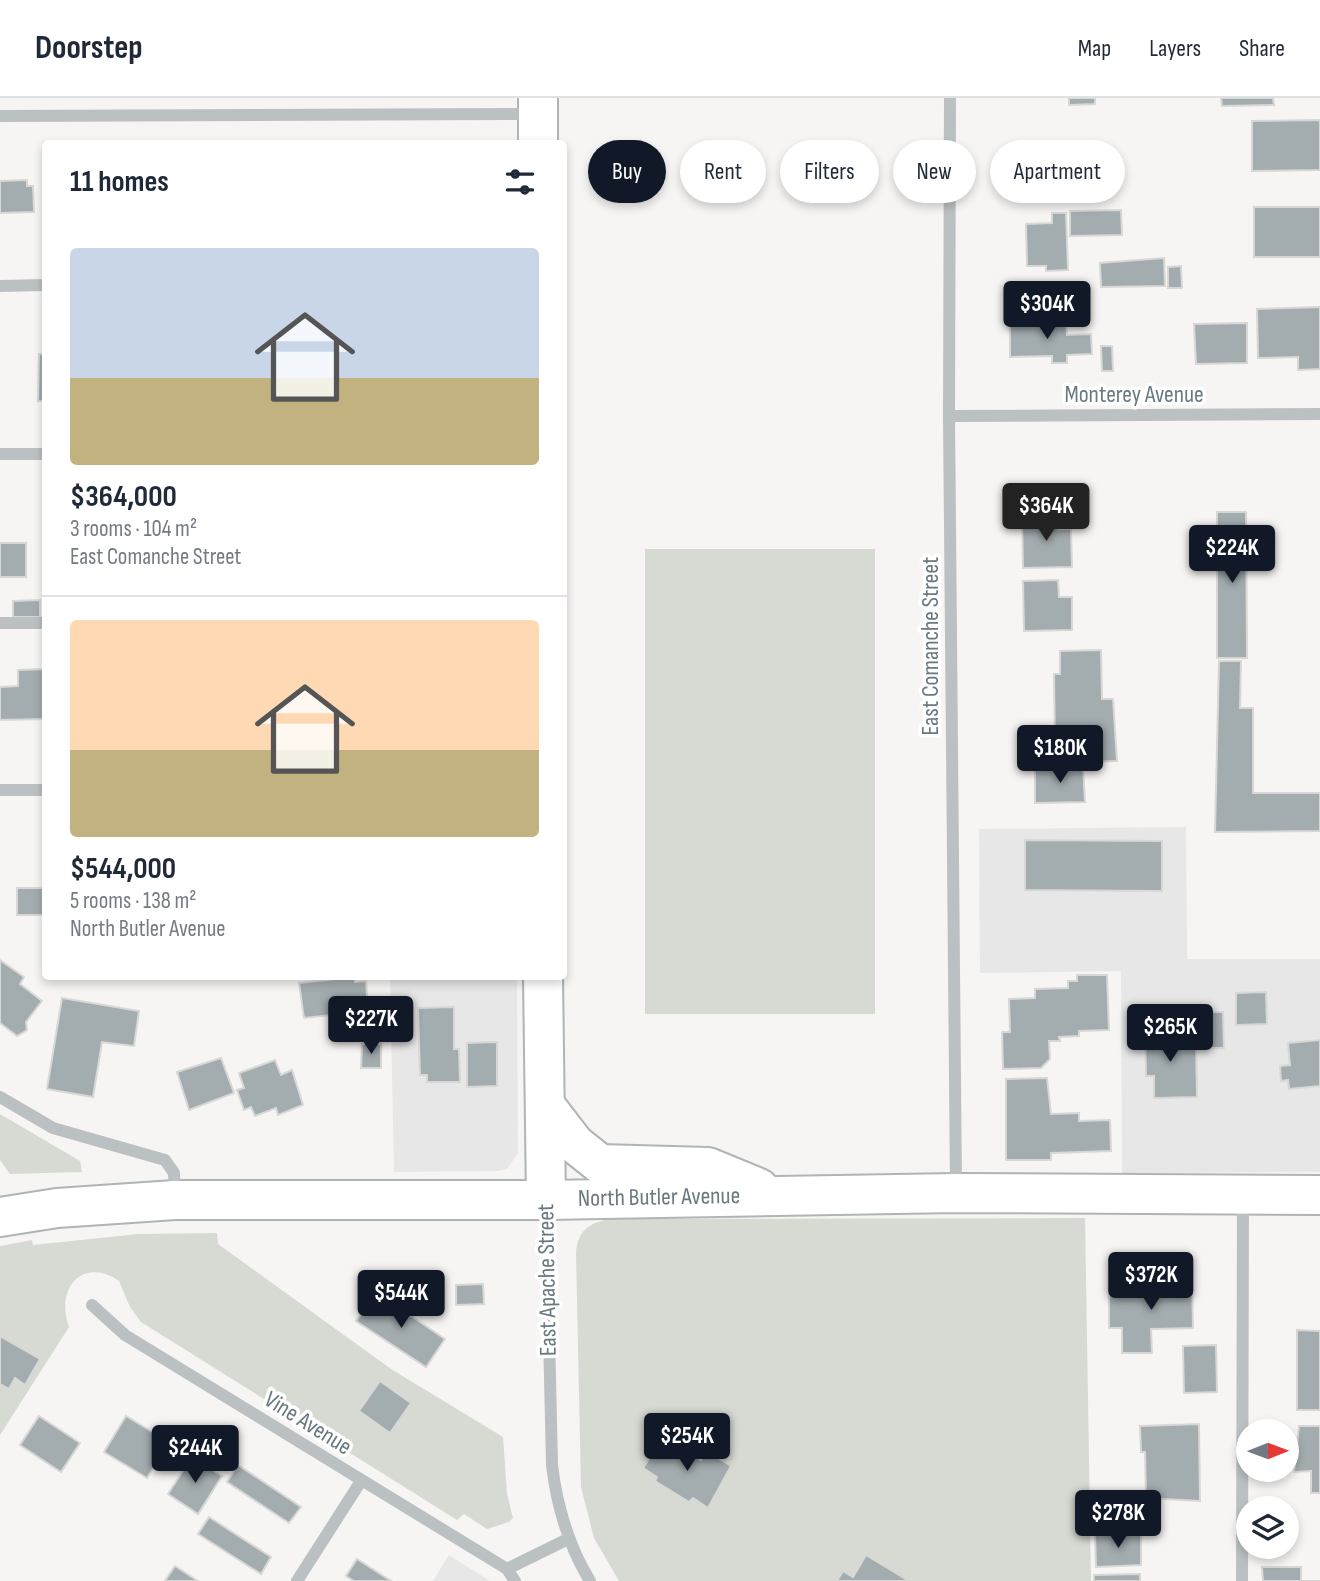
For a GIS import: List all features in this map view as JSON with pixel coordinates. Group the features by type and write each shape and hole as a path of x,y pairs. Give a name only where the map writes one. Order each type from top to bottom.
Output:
{"main road":[{"name":"East Apache Street","path":"544,980 546,1200"},
{"path":"545,1105 575,1144 600,1164 708,1167 774,1194"},
{"name":"North Butler Avenue","path":"0,1217 57,1208 175,1200 546,1200 774,1194 956,1193 1320,1195"}],"street":[{"name":"East Comanche Street","path":"950,98 949,416 956,1193"},
{"path":"0,116 538,118"},
{"path":"0,286 42,285"},
{"name":"Monterey Avenue","path":"949,416 1320,414"},
{"path":"0,454 42,454"},
{"path":"0,624 42,623"},
{"path":"0,790 42,790"},
{"path":"0,1097 53,1128 165,1160 174,1173 175,1200"},
{"path":"1242,1581 1243,1195"},
{"name":"East Apache Street","path":"546,1200 552,1465 556,1500 568,1539 588,1579"},
{"name":"Vine Avenue","path":"92,1305 125,1335 507,1569 515,1581"},
{"path":"297,1581 361,1481"},
{"path":"507,1569 568,1539"}],"shaded area":[{"path":"645,549 875,549 875,1014 645,1014"},
{"path":"1186,827 1187,959 1320,959 1320,1172 1122,1173 1121,971 980,973 979,829"},
{"path":"390,980 517,980 518,1153 507,1169 498,1171 394,1172"},
{"path":"0,1114 80,1161 82,1172 10,1174 0,1160"},
{"path":"1085,1218 1091,1581 619,1581 594,1538 581,1487 576,1253 580,1237 588,1227 601,1221 616,1219"},
{"path":"217,1233 218,1244 391,1369 503,1437 507,1494 513,1518 509,1522 487,1529 464,1514 457,1520 141,1322 130,1307 119,1281 106,1274 94,1272 75,1280 69,1289 66,1313 69,1327 0,1435 0,1246 32,1240 33,1245 138,1234"},
{"path":"449,1555 490,1581 433,1581"}],"building":[{"path":"1069,98 1095,98 1095,104 1069,105"},
{"path":"1221,98 1273,98 1274,105 1222,106"},
{"path":"1320,120 1320,170 1252,171 1252,121"},
{"path":"27,180 27,186 33,186 34,212 0,213 0,181"},
{"path":"1254,207 1320,207 1320,257 1254,257"},
{"path":"1121,210 1122,235 1070,236 1070,211"},
{"path":"1052,213 1066,213 1068,270 1046,271 1046,266 1027,266 1026,224 1052,223"},
{"path":"1164,258 1165,286 1101,287 1100,263"},
{"path":"1181,266 1182,288 1168,288 1168,267"},
{"path":"1320,307 1320,369 1298,370 1298,357 1258,358 1257,309"},
{"path":"1056,322 1056,325 1066,324 1067,335 1091,334 1092,354 1067,355 1067,363 1052,363 1052,356 1010,357 1010,323"},
{"path":"1247,323 1247,363 1196,364 1194,324"},
{"path":"1101,346 1112,346 1113,371 1102,371"},
{"path":"39,354 42,354 42,401 38,401"},
{"path":"1217,512 1246,512 1247,658 1217,658"},
{"path":"1058,514 1058,529 1071,529 1072,567 1023,568 1022,515"},
{"path":"0,543 26,543 26,577 0,577"},
{"path":"1058,580 1059,597 1072,597 1072,630 1024,631 1023,581"},
{"path":"40,600 40,617 13,617 13,601"},
{"path":"1101,650 1102,699 1113,699 1117,761 1078,762 1073,741 1055,742 1054,674 1060,674 1060,651"},
{"path":"1219,661 1241,661 1240,708 1253,708 1253,793 1320,793 1320,831 1215,832"},
{"path":"42,669 42,719 0,720 0,687 18,686 18,670"},
{"path":"1083,766 1085,802 1035,803 1035,767"},
{"path":"1025,840 1162,841 1162,891 1025,890"},
{"path":"17,888 42,888 42,915 17,915"},
{"path":"0,960 24,977 20,984 42,1001 26,1022 27,1030 17,1036 0,1023"},
{"path":"1077,975 1107,975 1109,1030 1079,1031 1079,1036 1059,1037 1060,1041 1049,1041 1050,1059 1041,1068 1003,1069 1002,1032 1010,1032 1009,999 1035,998 1035,989 1068,988 1068,981 1077,981"},
{"path":"327,980 366,981 368,1011 304,1018 299,983"},
{"path":"1266,992 1267,1024 1236,1025 1236,993"},
{"path":"62,998 139,1011 134,1046 102,1042 93,1097 47,1089"},
{"path":"454,1007 454,1049 459,1049 460,1082 427,1082 427,1075 420,1075 418,1008"},
{"path":"1207,1012 1223,1012 1224,1048 1207,1048"},
{"path":"1172,1026 1172,1043 1196,1043 1197,1097 1154,1098 1154,1076 1146,1076 1145,1027"},
{"path":"1320,1040 1320,1086 1289,1089 1288,1080 1281,1081 1280,1066 1290,1065 1288,1043"},
{"path":"497,1042 497,1086 467,1087 467,1043"},
{"path":"362,1044 381,1044 381,1068 361,1068"},
{"path":"221,1058 234,1093 189,1110 177,1072"},
{"path":"275,1060 281,1075 292,1070 303,1105 278,1115 276,1108 255,1116 251,1107 244,1110 237,1090 244,1088 239,1073"},
{"path":"1047,1078 1051,1114 1079,1113 1079,1121 1110,1120 1111,1151 1051,1153 1051,1160 1006,1160 1006,1079"},
{"path":"1192,1278 1193,1328 1151,1329 1152,1353 1122,1353 1122,1328 1109,1328 1109,1294 1121,1294 1121,1289 1151,1289 1150,1280 1162,1280 1162,1285 1172,1285 1172,1279"},
{"path":"483,1284 484,1304 456,1305 456,1285"},
{"path":"377,1293 445,1339 426,1367 356,1321"},
{"path":"1297,1330 1320,1331 1320,1410 1297,1410"},
{"path":"0,1336 40,1359 25,1385 15,1378 9,1389 0,1384"},
{"path":"1216,1345 1217,1392 1184,1393 1183,1346"},
{"path":"380,1381 411,1403 390,1433 359,1411"},
{"path":"39,1416 80,1443 61,1472 20,1445"},
{"path":"126,1416 169,1442 147,1478 104,1452"},
{"path":"1199,1424 1200,1501 1146,1498 1145,1452 1141,1452 1140,1426"},
{"path":"1299,1426 1320,1426 1320,1493 1311,1493 1311,1471 1299,1472"},
{"path":"661,1440 701,1460 707,1451 731,1466 708,1508 693,1498 689,1502 655,1481 657,1477 643,1468"},
{"path":"192,1457 222,1476 198,1514 168,1494"},
{"path":"238,1465 301,1507 289,1523 227,1482"},
{"path":"209,1517 271,1557 261,1574 198,1534"},
{"path":"1095,1534 1141,1534 1141,1565 1096,1567"},
{"path":"866,1555 909,1581 837,1581 843,1571 853,1577"},
{"path":"357,1559 391,1581 354,1581 346,1576"},
{"path":"175,1566 198,1581 165,1581"},
{"path":"1262,1567 1301,1567 1301,1581 1263,1581"},
{"path":"1140,1574 1140,1581 1094,1581 1094,1575"}]}
